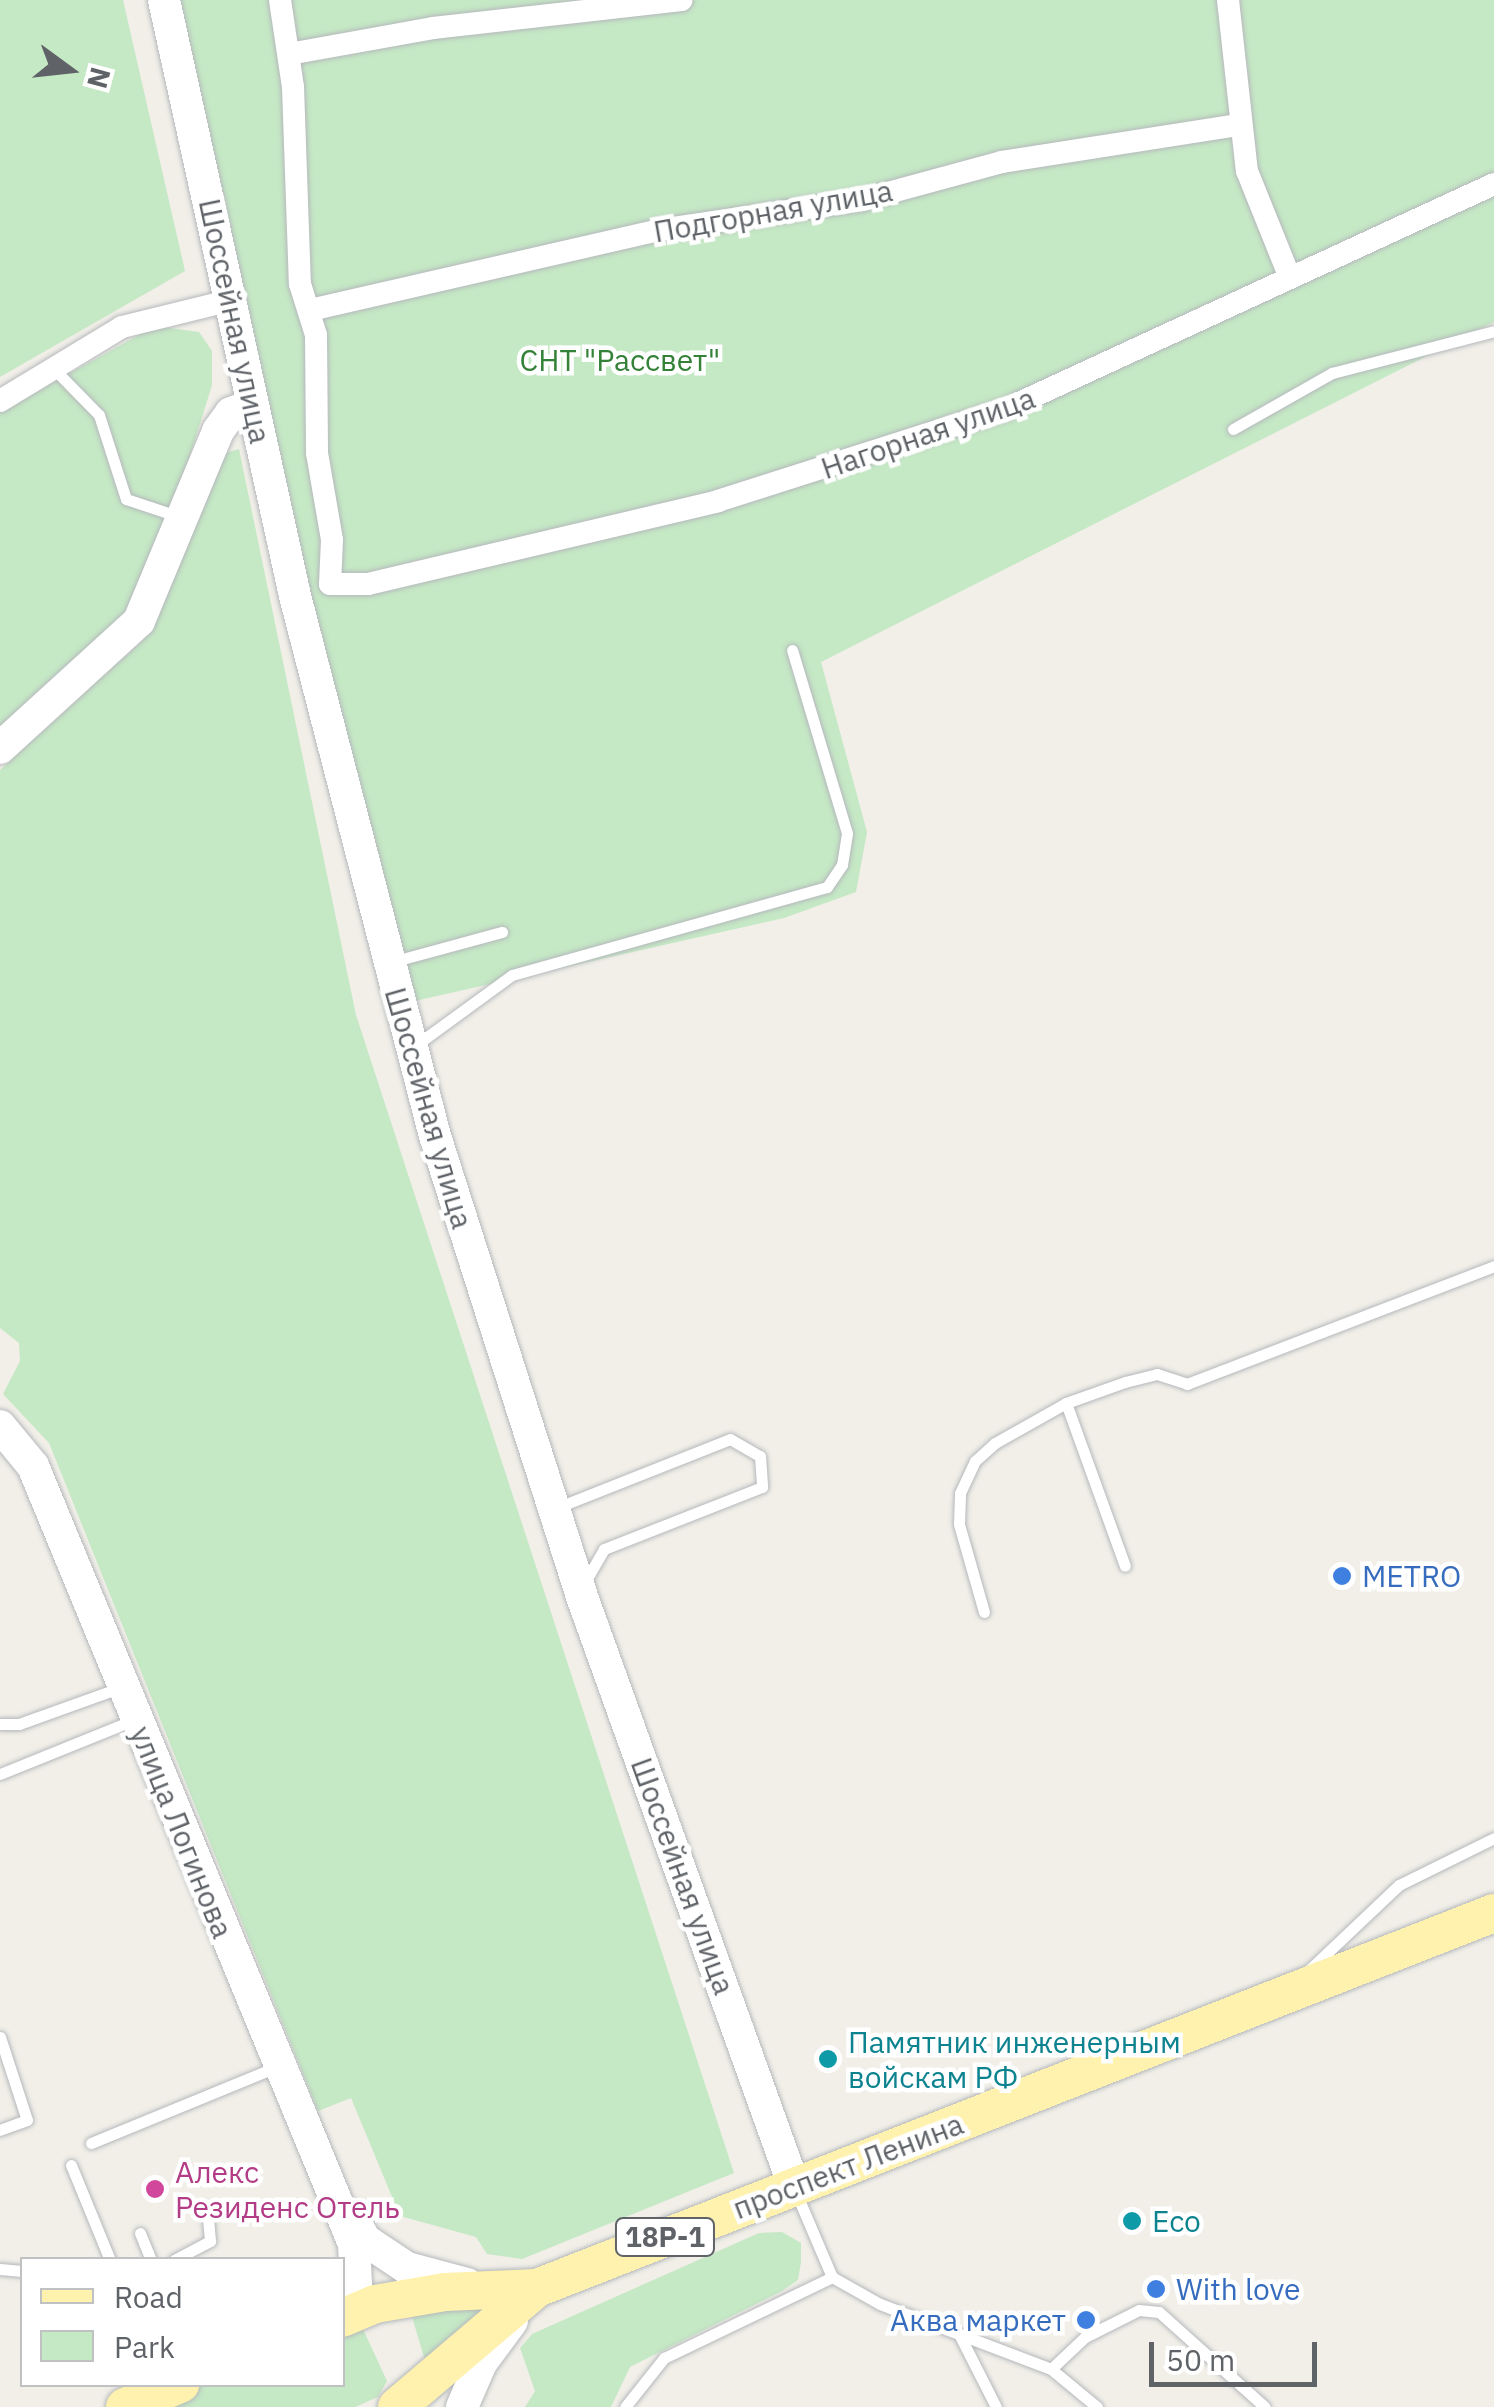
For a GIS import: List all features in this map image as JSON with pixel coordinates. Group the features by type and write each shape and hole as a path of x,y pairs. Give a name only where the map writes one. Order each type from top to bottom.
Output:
{"main road":[{"name":"проспект Ленина","path":"397,2407 537,2288 1494,1913"},
{"name":"проспект Ленина","path":"345,2317 375,2304 445,2292 537,2288"},
{"path":"125,2407 173,2387"}],"street":[{"name":"Шоссейная улица","path":"164,0 294,596 410,1050 581,1594 794,2186"},
{"path":"280,0 289,54 296,251 310,310 317,453 332,540 330,584"},
{"path":"289,54 433,28 681,0"},
{"path":"1228,0 1239,125 1248,172 1290,278"},
{"name":"Подгорная улица","path":"310,310 659,230 862,200 1002,162 1239,125"},
{"name":"Нагорная улица","path":"294,596 330,584 368,584 790,481 1006,409 1494,184"},
{"path":"0,401 122,327 232,300"},
{"path":"0,748 139,621 224,420 253,404"},
{"name":"улица Логинова","path":"0,1426 33,1466 354,2244 356,2284 345,2304"},
{"path":"314,2153 336,2180 365,2240 390,2258 442,2280 537,2288"},
{"path":"462,2407 481,2363 537,2288"}],"lane":[{"path":"1233,429 1332,373 1494,330"},
{"path":"54,369 98,415 126,499 184,518"},
{"path":"410,1050 512,975 828,887 842,865 846,833 792,650"},
{"path":"386,964 502,932"},
{"path":"984,1612 959,1524 965,1476 994,1444 1066,1403 1156,1374 1187,1384 1494,1266"},
{"path":"1066,1403 1125,1566"},
{"path":"555,1508 730,1439 760,1456 764,1466 762,1487 604,1549 581,1594"},
{"path":"0,1724 19,1724 122,1688"},
{"path":"0,1774 136,1719"},
{"path":"1281,1997 1399,1885 1494,1838"},
{"path":"0,2130 27,2120 1,2045"},
{"path":"91,2143 278,2066"},
{"path":"71,2165 109,2257"},
{"path":"794,2186 832,2276 880,2304 1051,2369 1096,2407"},
{"path":"179,2257 210,2240 214,2226 207,2208"},
{"path":"140,2234 150,2257"},
{"path":"625,2407 664,2358 832,2276"},
{"path":"1051,2369 1084,2336 1139,2310 1160,2312 1265,2407"},
{"path":"959,2334 996,2407"}],"green space":[{"path":"0,0 123,0 185,271 0,377"},
{"name":"СНТ \"Рассвет\"","path":"169,0 1494,0 1494,322 821,662 867,832 856,892 784,918 406,1003"},
{"path":"155,326 199,332 212,351 212,385 160,553 132,609 0,734 0,412"},
{"path":"239,449 356,1015 734,2173 522,2259 487,2254 476,2237 400,2216 351,2098 318,2111 49,1443 3,1394 20,1361 19,1343 0,1328 0,770 143,640 218,455"},
{"path":"782,2232 801,2243 801,2262 798,2280 782,2291 630,2367 611,2407 525,2407 535,2391 520,2348 532,2334 759,2233"},
{"path":"513,2295 426,2364 410,2310"},
{"path":"362,2327 387,2381 378,2397 355,2407 148,2407 197,2387 345,2387 345,2331"}],"place":[{"name":"METRO","path":"1342,1576"},
{"name":"Памятник инженерным войскам РФ","path":"828,2059"},
{"name":"Алекс Резиденс Отель","path":"155,2189"},
{"name":"Eco","path":"1132,2221"},
{"name":"With love","path":"1156,2289"},
{"name":"Аква маркет","path":"1086,2320"}]}
